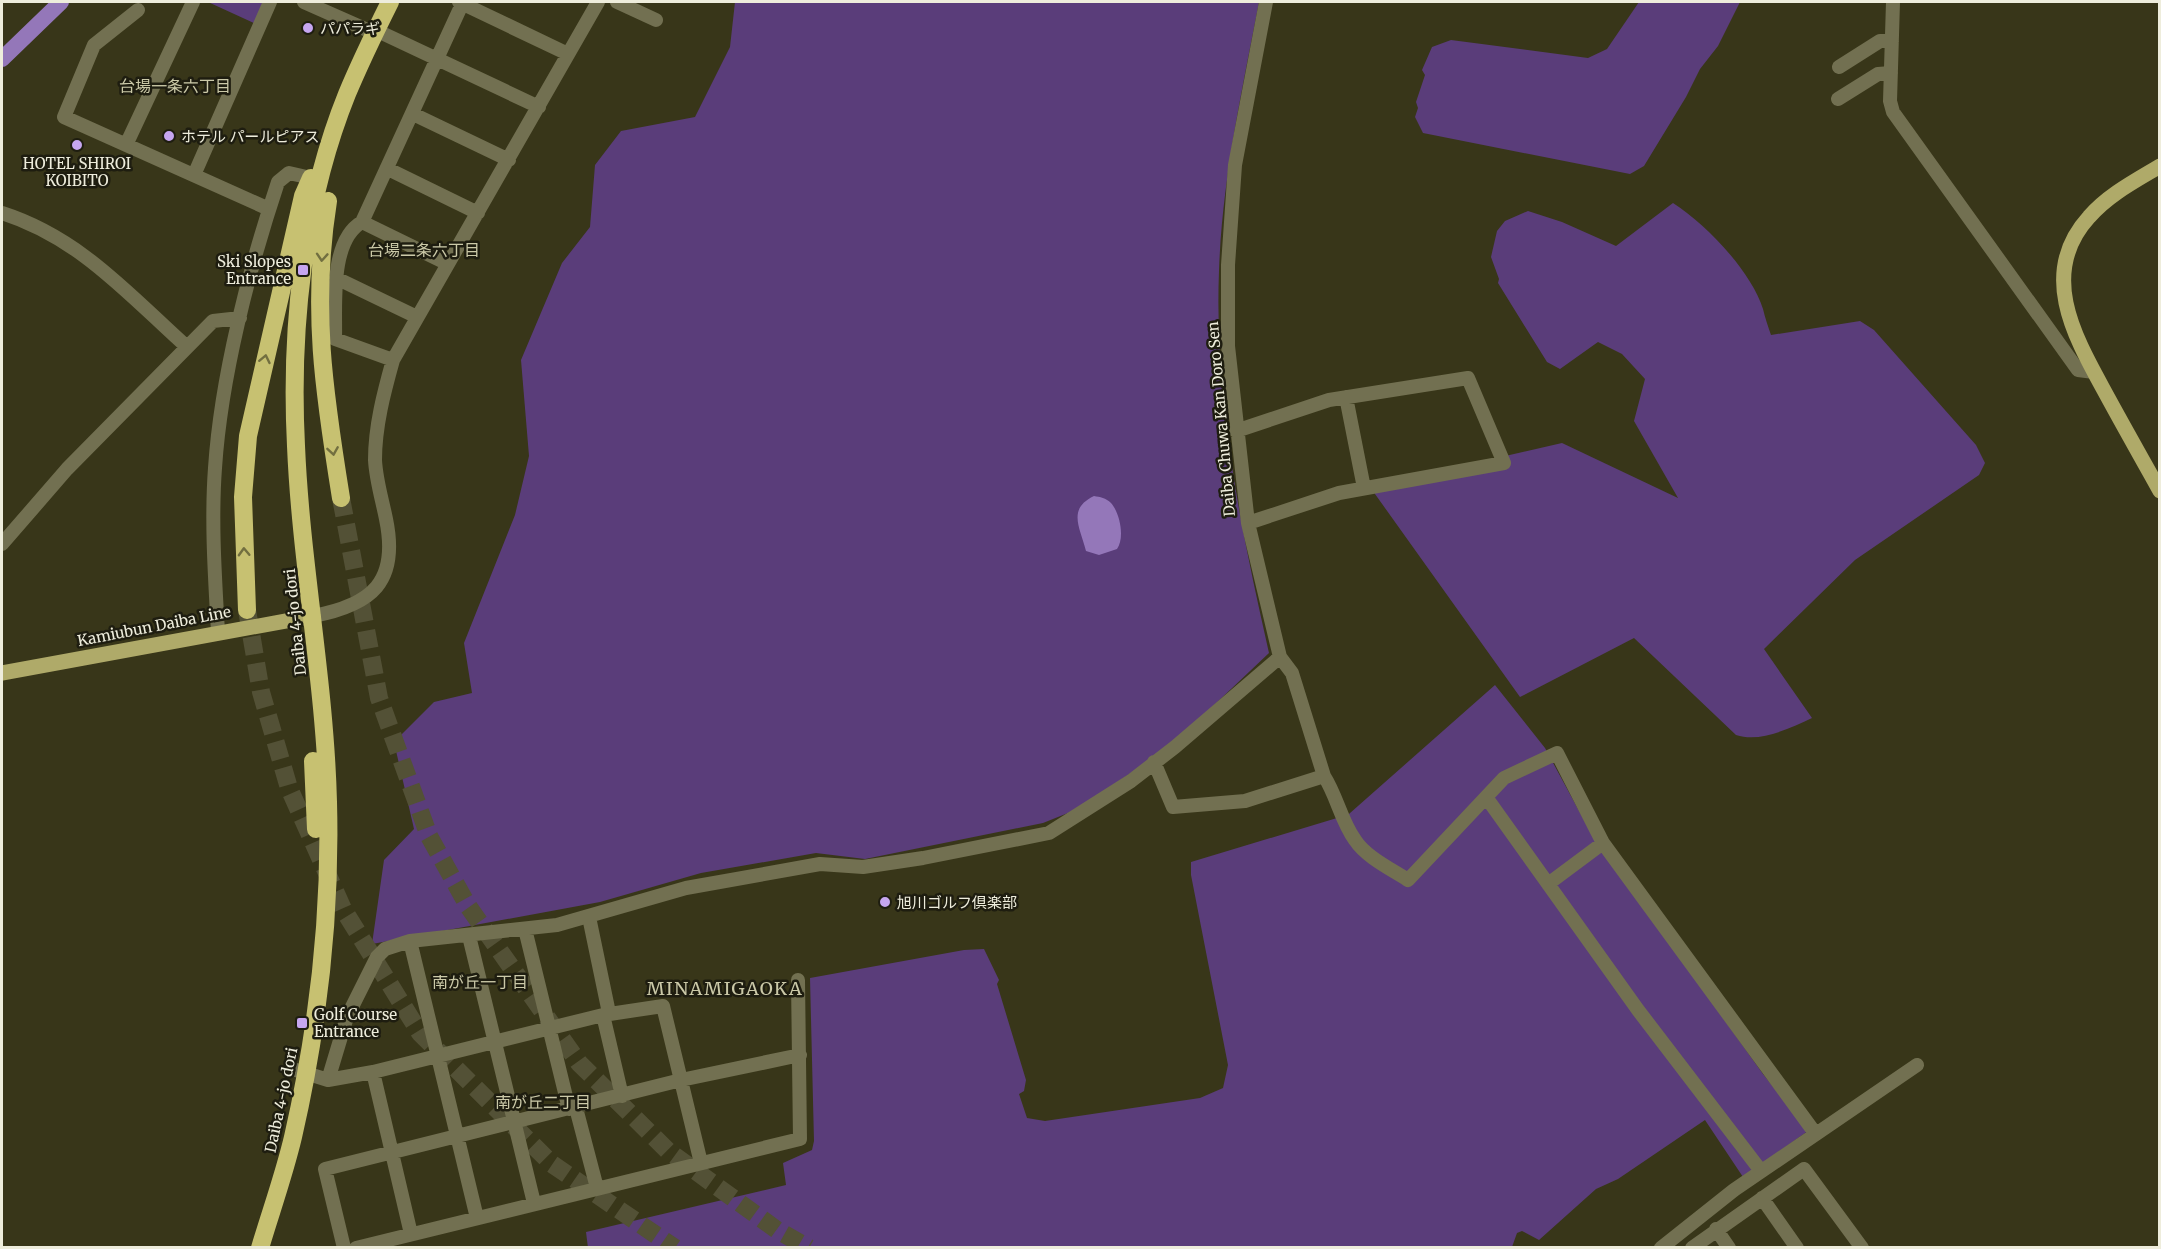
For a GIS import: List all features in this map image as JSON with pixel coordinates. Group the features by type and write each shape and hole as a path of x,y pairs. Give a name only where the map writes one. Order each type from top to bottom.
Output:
{"highway":[{"name":"Daiba 4-jo dori","path":"375,32 378,2"},
{"name":"Daiba 4-jo dori","path":"260,1248 292,1138 325,922 328,802 307,617 285,468 282,377 288,307 320,183 326,126 390,2"},
{"path":"375,32 399,2"},
{"path":"320,183 324,228 318,315 324,393 341,498"},
{"path":"248,610 243,497 248,436 300,207 320,183"},
{"name":"Daiba 4-jo dori","path":"247,1248 301,1072"}],"main road":[{"path":"2160,166 2111,197 2088,217 2074,237 2066,257 2064,295 2072,330 2160,491"},
{"name":"Kamiubun Daiba Line","path":"2,672 307,617"}],"street":[{"path":"126,145 193,2"},
{"path":"194,175 270,2"},
{"path":"304,2 436,58 539,107"},
{"path":"393,360 335,339 338,262 352,228 362,222 388,169 461,2 568,54"},
{"path":"307,617 346,609 359,603 381,581 388,563 389,544 375,459 380,410 393,360 598,2"},
{"path":"617,2 656,20"},
{"name":"Daiba Chuwa Kan Doro Sen","path":"1266,2 1235,165 1228,254 1228,346 1248,523 1280,657 1292,674 1324,776 1355,841 1407,880 1486,797"},
{"path":"1893,2 1890,101 1893,112 2078,370 2094,372"},
{"path":"138,10 94,45 64,117 269,210"},
{"path":"1839,67 1880,41 1892,41"},
{"path":"1838,99 1878,74 1891,73"},
{"path":"413,114 509,160"},
{"path":"388,169 478,213"},
{"path":"218,632 213,525 215,466 229,366 278,182 289,173 320,183"},
{"path":"2,213 29,222 80,251 187,347"},
{"path":"362,222 448,264"},
{"path":"336,278 417,317"},
{"path":"2,544 67,469 213,321 240,318"},
{"path":"1236,431 1346,397 1468,378 1504,463 1340,493 1248,523"},
{"path":"1346,397 1364,488"},
{"path":"328,1080 347,1017 377,957 386,949 410,941 525,929 589,917 697,886 820,864 862,867 923,858 1050,833 1131,781 1280,657"},
{"path":"1761,1171 1638,1010 1486,797 1504,778 1557,753 1603,843 1815,1133"},
{"path":"1154,762 1173,807 1245,801 1324,776"},
{"path":"1548,884 1603,843"},
{"path":"589,917 622,1096"},
{"path":"525,929 549,1028 597,1188"},
{"path":"470,936 534,1203"},
{"path":"410,941 477,1218"},
{"path":"356,1248 800,1139 798,980"},
{"path":"301,1072 328,1080 373,1072 606,1014 663,1006 701,1163"},
{"path":"344,1248 325,1169 681,1080 800,1055"},
{"path":"1661,1248 1761,1171 1917,1065"},
{"path":"373,1072 411,1234"},
{"path":"1692,1248 1804,1169 1862,1248"},
{"path":"1762,1198 1797,1248"},
{"path":"1716,1229 1729,1248"}],"shaded area":[{"path":"208,2 266,2 256,24"},
{"name":"旭川ゴルフ倶楽部","path":"735,2 1259,2 1224,203 1219,271 1219,319 1225,416 1232,464 1269,653 1172,745 1078,809 1043,823 865,859 816,853 701,873 600,902 372,944 384,860 414,829 394,742 434,702 472,693 464,643 515,515 529,456 521,360 562,263 590,227 595,165 621,131 695,117 730,47"},
{"path":"1639,2 1740,2 1718,46 1700,69 1686,97 1644,166 1630,174 1423,133 1415,117 1418,108 1416,102 1425,75 1422,70 1432,47 1451,40 1588,58 1607,49"},
{"path":"1673,203 1713,236 1738,264 1757,294 1771,335 1860,321 1874,330 1976,445 1985,463 1979,475 1855,560 1764,649 1812,718 1765,736 1736,735 1634,638 1520,697 1370,487 1562,443 1678,498 1634,421 1645,379 1622,354 1598,342 1560,369 1547,362 1498,283 1499,279 1491,257 1497,231 1505,221 1528,211 1562,222 1616,246"},
{"path":"1094,496 1105,499 1114,507 1121,532 1117,549 1099,555 1086,551 1078,519 1081,507"},
{"path":"1495,685 1545,748 1591,833 1763,1074 1808,1131 1743,1177 1705,1120 1618,1179 1596,1189 1539,1240 1522,1231 1517,1233 1512,1247 588,1248 586,1232 786,1185 783,1163 812,1150 814,1141 810,978 964,950 984,949 999,980 997,984 1026,1080 1024,1091 1019,1094 1027,1118 1045,1121 1200,1098 1223,1088 1228,1065 1191,875 1191,862 1337,818 1341,821"}],"waterway":[{"path":"2,59 61,2"}],"tunnel":[{"path":"341,498 379,698 429,836 468,906 579,1063 668,1151 777,1230 809,1248"},
{"path":"247,610 261,692 289,788 343,909 420,1033 552,1164 675,1248"}],"place":[{"name":"パパラギ","path":"308,28"},
{"name":"ホテル パールピアス","path":"169,136"},
{"name":"HOTEL SHIROI KOIBITO","path":"77,145"},
{"name":"Ski Slopes Entrance","path":"303,270"},
{"name":"旭川ゴルフ倶楽部","path":"885,902"},
{"name":"Golf Course Entrance","path":"302,1023"}],"district":[{"name":"台場一条六丁目","path":"175,86"},
{"name":"台場二条六丁目","path":"424,250"},
{"name":"南が丘一丁目","path":"480,982"},
{"name":"MINAMIGAOKA","path":"725,988"},
{"name":"南が丘二丁目","path":"543,1102"}]}
